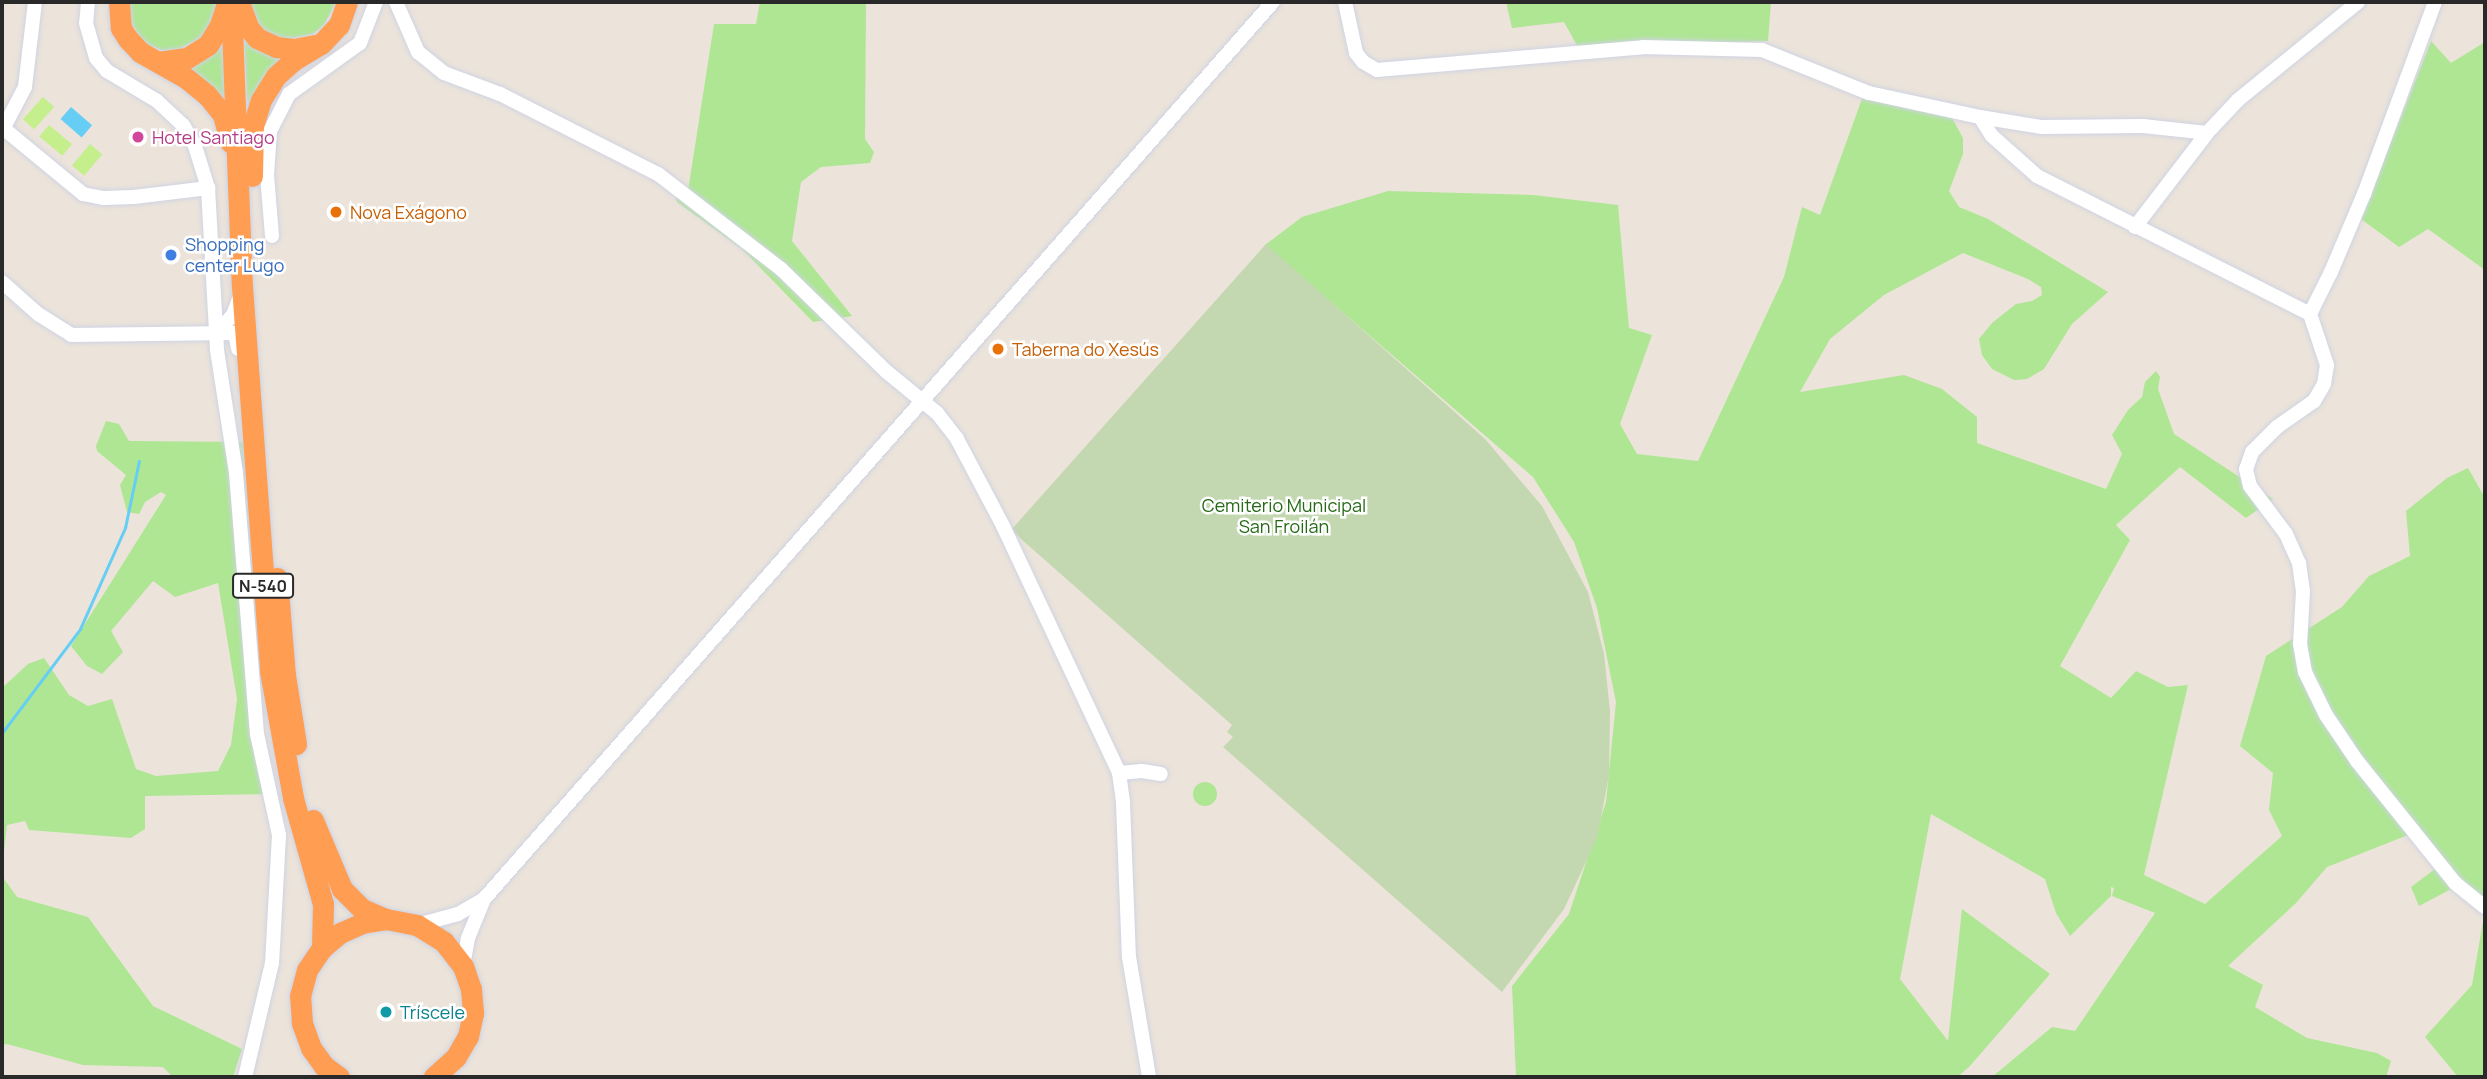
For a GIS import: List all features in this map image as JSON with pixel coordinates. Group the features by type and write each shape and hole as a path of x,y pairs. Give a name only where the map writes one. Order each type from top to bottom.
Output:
{"highway":[{"path":"158,62 187,58 208,45 229,2"},
{"name":"N-540","path":"229,2 245,217 285,676 292,727 317,834 342,889 362,909 386,919 417,925 444,942 463,966 471,989 473,1013 468,1036 458,1067 434,1077"},
{"path":"239,2 248,27 257,38 276,47 294,49 321,44"},
{"path":"245,217 253,126 261,100 276,76 321,44 339,25 347,2"},
{"path":"119,3 121,28 128,40 140,52 186,78 207,95 223,115 245,217"},
{"name":"N-540","path":"245,217 242,286 273,697 293,799 323,904 322,948"},
{"name":"N-540","path":"310,1077 311,1048 302,1023 300,996 307,970 322,948 340,933 362,923 386,919"},
{"name":"N-540","path":"311,1048 339,1077"}],"street":[{"path":"35,2 25,87 3,130 83,194 104,198 134,197 208,188"},
{"path":"88,2 86,23 96,58 107,71 158,101 183,125 195,146 208,188 221,380 236,473 257,734 279,835 272,963 245,1077"},
{"path":"272,236 267,175 270,131 289,94 360,43 376,2"},
{"path":"396,2 418,52 444,73 500,94 658,174 781,269 887,372 937,413 957,439 1101,730 1119,773 1123,803 1129,957 1149,1077"},
{"path":"417,925 458,914 484,899 1273,2"},
{"path":"1345,2 1356,53 1363,62 1377,70 1643,47 1762,50 1869,93 1980,117 2042,127 2143,126 2207,132"},
{"path":"2135,227 2207,132 2238,100 2358,2"},
{"path":"2435,2 2364,194 2310,314 2327,365 2323,384 2314,401 2277,427 2252,452 2246,469 2250,486 2286,534 2299,563 2303,591 2300,644 2305,672 2326,715 2357,761 2455,883 2485,907"},
{"path":"1980,117 1992,135 2037,176 2310,314"},
{"path":"2,282 38,313 71,335 235,333 250,387"},
{"path":"217,332 233,315 242,286"},
{"path":"1119,773 1142,771 1161,774"},
{"path":"463,966 468,938 484,899"}],"green space":[{"path":"129,2 218,2 205,35 176,51 161,50 144,43 131,23"},
{"path":"244,2 336,2 324,25 313,34 279,41 260,31"},
{"path":"760,2 866,2 865,139 874,152 870,163 821,167 801,182 792,241 852,316 813,322 742,249 677,202 674,188 688,191 714,24 756,24"},
{"path":"1506,2 1771,2 1768,41 1578,47 1564,22 1512,28"},
{"path":"246,40 283,56 248,112 244,42"},
{"path":"2431,41 2451,63 2485,42 2485,270 2428,229 2399,247 2361,219"},
{"path":"218,43 225,44 225,105 186,64"},
{"path":"1863,96 1952,118 1963,138 1963,154 1949,191 1959,207 1988,219 2108,292 2072,324 2044,369 2027,379 2014,380 1992,369 1982,355 1979,339 1992,323 2016,304 2032,301 2042,295 2041,287 2028,279 1963,253 1884,295 1830,339 1800,392 1904,375 1942,389 1977,417 1977,443 2106,489 2122,454 2112,435 2128,410 2142,397 2145,382 2156,371 2160,377 2158,389 2174,434 2273,499 2246,518 2180,467 2116,525 2130,540 2060,666 2111,698 2136,671 2168,687 2188,685 2144,875 2205,904 2282,836 2269,810 2273,773 2240,746 2266,656 2342,607 2369,576 2410,556 2406,511 2447,478 2468,468 2485,498 2485,906 2453,888 2419,906 2411,887 2435,869 2408,835 2327,867 2296,903 2228,966 2263,985 2255,1007 2307,1038 2377,1053 2391,1061 2386,1077 1992,1077 2052,1027 2075,1031 2155,913 2112,896 2114,888 2111,887 2111,896 2070,936 2056,913 2045,879 1931,814 1900,979 1948,1041 1962,909 2050,974 1969,1067 1957,1077 1516,1077 1512,986 1569,914 1606,802 1616,702 1597,608 1574,542 1533,477 1265,245 1302,217 1388,191 1533,195 1618,205 1629,328 1652,335 1620,424 1637,454 1698,461 1784,277 1802,207 1820,215"},
{"path":"43,97 54,107 34,129 23,119"},
{"path":"49,125 72,144 62,156 39,136"},
{"path":"90,144 102,154 84,176 72,165"},
{"name":"Cemiterio Municipal San Froilán","path":"1266,244 1485,439 1542,506 1588,592 1604,654 1610,711 1609,775 1597,838 1564,909 1502,992 1223,747 1233,737 1227,732 1232,725 1011,530"},
{"path":"106,421 119,424 129,441 247,442 267,794 145,796 145,829 131,838 29,830 25,821 7,825 2,869 2,688 28,664 44,658 69,695 88,706 112,699 136,769 156,776 218,771 231,745 237,699 218,583 175,597 153,581 111,631 123,652 102,674 87,666 71,646 166,495 161,492 145,502 139,514 127,512 120,485 126,475 97,451 96,446"},
{"path":"1205,782 1213,786 1217,794 1213,802 1205,806 1197,802 1193,794 1197,786"},
{"path":"2,876 17,897 88,917 153,1006 242,1049 233,1077 173,1077 163,1067 83,1065 7,1044 2,1045"},
{"path":"2485,910 2485,1077 2458,1077 2425,1037 2472,985"}],"water":[{"path":"71,107 92,125 82,137 61,119"}],"waterway":[{"path":"2,733 80,629 125,528 139,461"}],"place":[{"name":"Hotel Santiago","path":"138,137"},
{"name":"Nova Exágono","path":"336,212"},
{"name":"Shopping center Lugo","path":"171,255"},
{"name":"Taberna do Xesús","path":"998,349"},
{"name":"Tríscele","path":"386,1012"}]}
